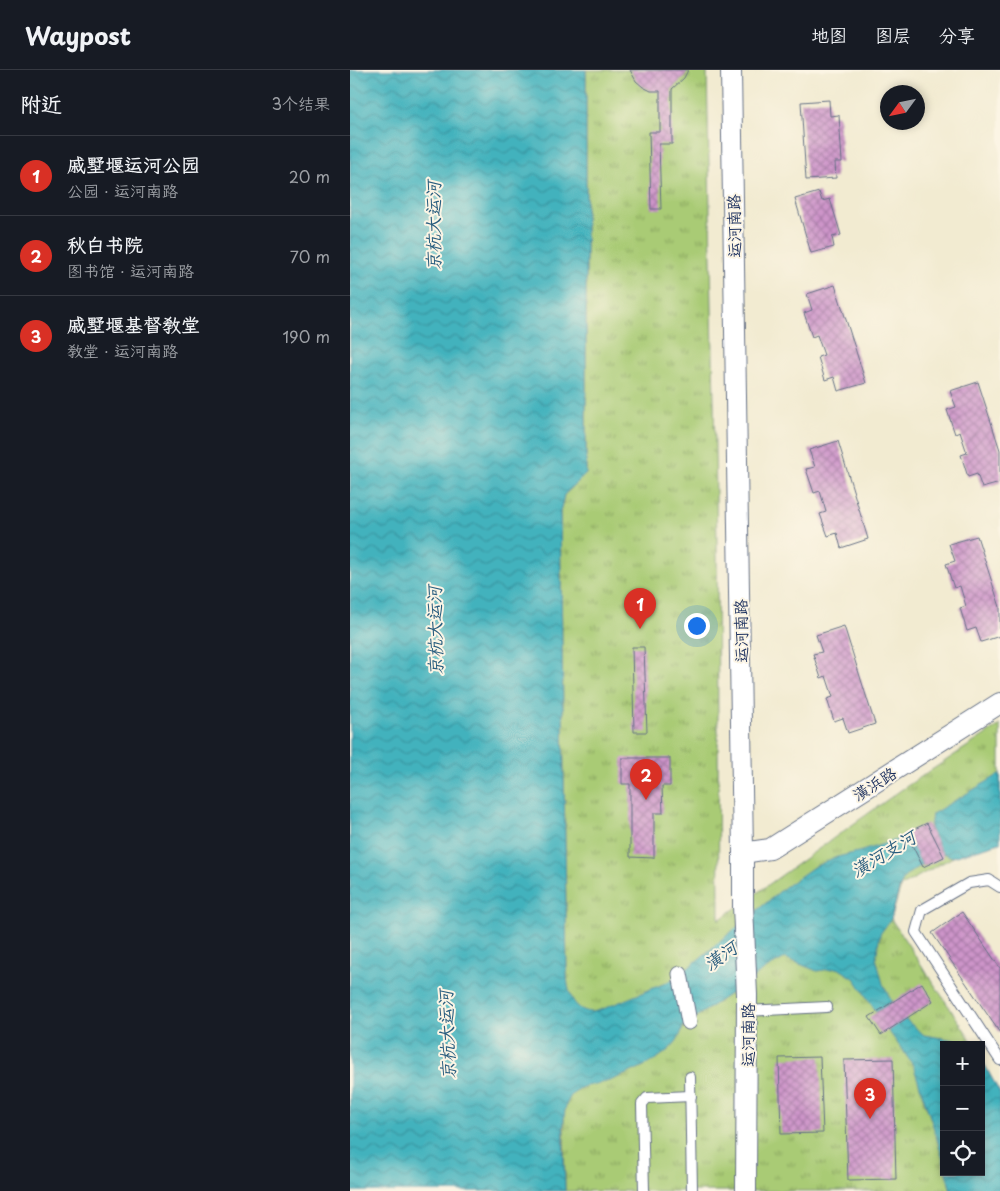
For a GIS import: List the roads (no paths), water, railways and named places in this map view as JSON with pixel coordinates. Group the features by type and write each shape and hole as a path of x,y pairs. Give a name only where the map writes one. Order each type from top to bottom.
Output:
{"street":[{"name":"运河南路","path":"730,70 744,853 743,906 747,1003 746,1191"},
{"name":"潢浜路","path":"744,853 770,849 1000,703"},
{"path":"680,974 689,1022"}],"lane":[{"path":"1000,887 989,880 969,883 922,910 916,932 1000,1059"},
{"path":"747,1003 827,1007"},
{"path":"690,1077 692,1191"},
{"path":"644,1191 642,1104 647,1098 691,1096"}],"water":[{"path":"350,70 586,70 586,474 564,495 560,512 567,976 568,988 575,1004 579,1008 591,1012 603,1009 675,979 785,887 812,868 833,858 908,836 922,865 906,875 900,886 891,919 880,934 876,958 883,984 892,1002 876,1012 855,979 838,968 817,971 785,958 767,968 683,1026 680,1036 674,1045 658,1058 618,1078 579,1088 571,1096 567,1103 564,1121 565,1191 350,1191"},
{"path":"1000,774 1000,843 953,857 942,853 930,828 932,814"},
{"path":"905,1019 924,1035 961,1041 940,1041 940,1149 913,1065 888,1030"},
{"path":"985,1065 1000,1093 1000,1191 951,1191 947,1176 985,1176"}],"place":[{"name":"戚墅堰运河公园","path":"640,629"},
{"name":"秋白书院","path":"646,800"},
{"name":"戚墅堰基督教堂","path":"870,1119"}],"water label":[{"name":"京杭大运河","path":"432,226"},
{"name":"京杭大运河","path":"434,631"},
{"name":"潢河支河","path":"883,853"},
{"name":"潢河","path":"720,955"},
{"name":"京杭大运河","path":"446,1035"}]}
